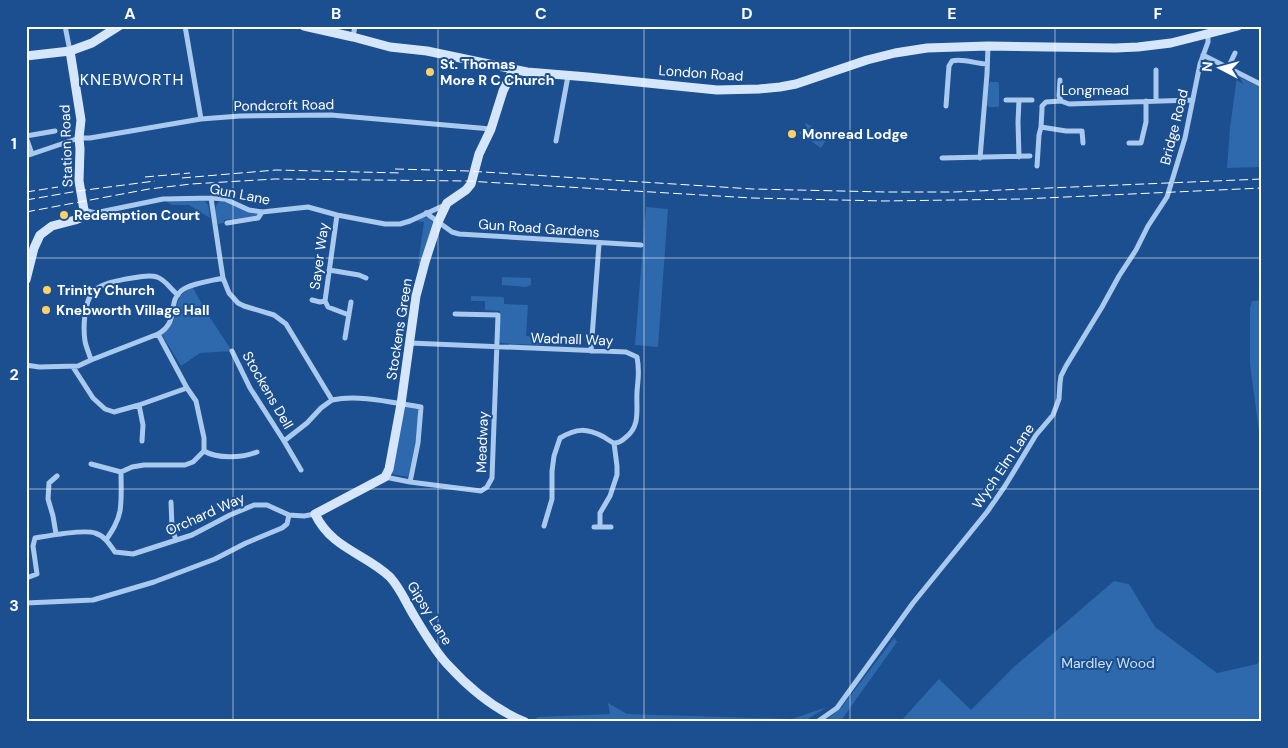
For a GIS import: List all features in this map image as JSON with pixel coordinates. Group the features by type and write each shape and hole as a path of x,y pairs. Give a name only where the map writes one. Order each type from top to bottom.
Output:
{"street":[{"path":"65,26 70,51"},
{"path":"26,56 70,51 92,43 119,26"},
{"path":"185,26 201,120"},
{"name":"London Road","path":"304,26 390,47 472,59 513,70 717,90 759,90 796,84 896,53 927,48 988,46 1115,48 1156,46 1238,26"},
{"path":"353,37 355,26"},
{"name":"Bridge Road","path":"1167,197 1184,138 1200,64 1208,42 1208,34"},
{"path":"980,158 988,46"},
{"name":"Station Road","path":"70,51 81,120 79,181 84,210"},
{"path":"1228,68 1235,53"},
{"path":"1203,55 1262,85"},
{"path":"946,106 949,66 952,62 961,60 988,64"},
{"path":"447,204 471,184 479,154 491,129 503,92 513,70"},
{"path":"1156,70 1156,100"},
{"path":"556,141 568,76"},
{"path":"1060,80 1059,96 1061,101"},
{"path":"1006,100 1032,100"},
{"path":"1019,100 1019,157"},
{"name":"Longmead","path":"1041,127 1042,109 1044,104 1049,101 1061,101 1069,104 1193,100"},
{"name":"Longmead","path":"1129,143 1141,143 1146,122 1146,101"},
{"name":"Pondcroft Road","path":"29,155 79,138 240,116 331,115 491,129"},
{"path":"1037,166 1041,127 1066,131 1082,131 1082,143"},
{"path":"29,155 26,137 55,131"},
{"path":"942,158 1030,156"},
{"name":"Wych Elm Lane","path":"817,722 837,708 913,603 987,512 1036,435 1053,415 1059,399 1061,376 1066,366 1167,197"},
{"path":"211,198 223,278 228,293 238,303 250,309 274,315 286,324 332,400 348,397 421,407 418,443 410,482"},
{"name":"Gun Lane","path":"84,210 95,213 164,199 211,198 225,199 249,210 262,212 308,207 366,221 404,224 447,204"},
{"name":"Stockens Green","path":"385,477 389,469 402,404 416,296 438,222 447,204"},
{"path":"27,277 34,248 40,235 52,226 80,218 84,210"},
{"path":"227,223 258,218 262,212"},
{"name":"Gun Road Gardens","path":"426,213 452,232 459,234 641,246"},
{"name":"Sayer Way","path":"337,215 324,301 328,307 349,315"},
{"path":"591,351 598,244"},
{"path":"329,270 359,274 366,278"},
{"path":"91,360 85,339 84,325 87,304 94,291 120,280 153,277 164,281 178,295"},
{"path":"26,365 39,367 78,366 158,334 166,329 171,321 175,301 183,290 191,286 223,278"},
{"name":"Sayer Way","path":"312,300 324,301"},
{"path":"345,338 351,302"},
{"name":"Meadway","path":"385,477 481,492 487,487 492,478 498,316 455,314"},
{"path":"91,464 121,472 132,467 144,465 185,465 193,462 204,452 204,438 196,400 187,388 158,334"},
{"name":"Wadnall Way","path":"410,343 626,352 636,358 640,371 637,392 637,420 629,435 621,441 614,443"},
{"name":"Stockens Dell","path":"232,351 250,388 301,470"},
{"path":"73,367 93,398 105,409 114,412 187,388"},
{"name":"Stockens Dell","path":"284,441 332,400"},
{"path":"139,405 143,425 142,441"},
{"path":"544,526 552,499 552,471 554,456 560,438 574,431 584,430 593,432 614,443 617,475 612,490 600,513 597,526 611,527"},
{"path":"204,452 211,455 236,457 257,452"},
{"path":"106,540 120,512 121,472"},
{"path":"56,534 48,499 49,483 58,476"},
{"path":"26,603 93,600 154,582 215,558 282,528 287,524 289,514 304,516 315,514 385,477"},
{"path":"171,502 172,528 176,540"},
{"name":"Orchard Way","path":"29,577 37,574 33,546 35,538 56,534 94,532 106,540 116,552 133,554 198,532 254,505 267,505 289,514"},
{"name":"Gipsy Lane","path":"315,514 325,529 336,540 391,578 449,666 493,705 525,722"}],"green space":[{"path":"1237,76 1262,88 1262,167 1227,168"},
{"path":"990,82 998,82 999,84 998,107 989,107 987,105"},
{"path":"806,123 828,137 821,148 799,133 800,131 803,133 807,132"},
{"path":"202,200 208,205 210,218 189,205 172,205 166,201"},
{"path":"220,201 225,201 258,214 257,216 224,220 224,223 218,224 215,209"},
{"path":"646,207 668,209 658,347 635,345"},
{"path":"424,217 429,218 433,222 420,264 418,264 424,222 416,221"},
{"path":"502,277 531,278 531,285 526,287 502,285"},
{"path":"193,288 232,351 200,353 181,366 162,335 173,322 179,299"},
{"path":"471,296 502,297 504,298 504,304 528,305 526,336 544,338 544,344 501,343 499,339 500,311 485,310 485,301 471,301"},
{"path":"1262,300 1262,454 1250,364 1250,308 1252,301"},
{"path":"404,406 419,409 415,445 408,477 392,474"},
{"name":"Mardley Wood","path":"1114,581 1129,584 1155,627 1217,673 1257,664 1262,656 1262,722 900,722 939,679 971,710 1015,666"},
{"path":"894,638 897,642 840,722 824,722 841,708"},
{"path":"608,703 627,714 792,719 827,707 803,722 535,722 537,717 610,714"}],"railway":[{"path":"395,169 468,171 753,189 885,192 954,192 1262,179"},
{"path":"182,178 276,170 402,173"},
{"path":"145,177 190,173"},
{"path":"26,212 149,189 191,184 275,179 467,181 752,198 884,201 1022,199 1262,188"},
{"path":"26,200 155,181"},
{"path":"26,192 58,187"}],"place":[{"name":"St. Thomas More R C Church","path":"430,72"},
{"name":"Monread Lodge","path":"792,134"},
{"name":"Redemption Court","path":"64,215"},
{"name":"Trinity Church","path":"47,290"},
{"name":"Knebworth Village Hall","path":"46,310"}],"district":[{"name":"KNEBWORTH","path":"132,79"}]}
